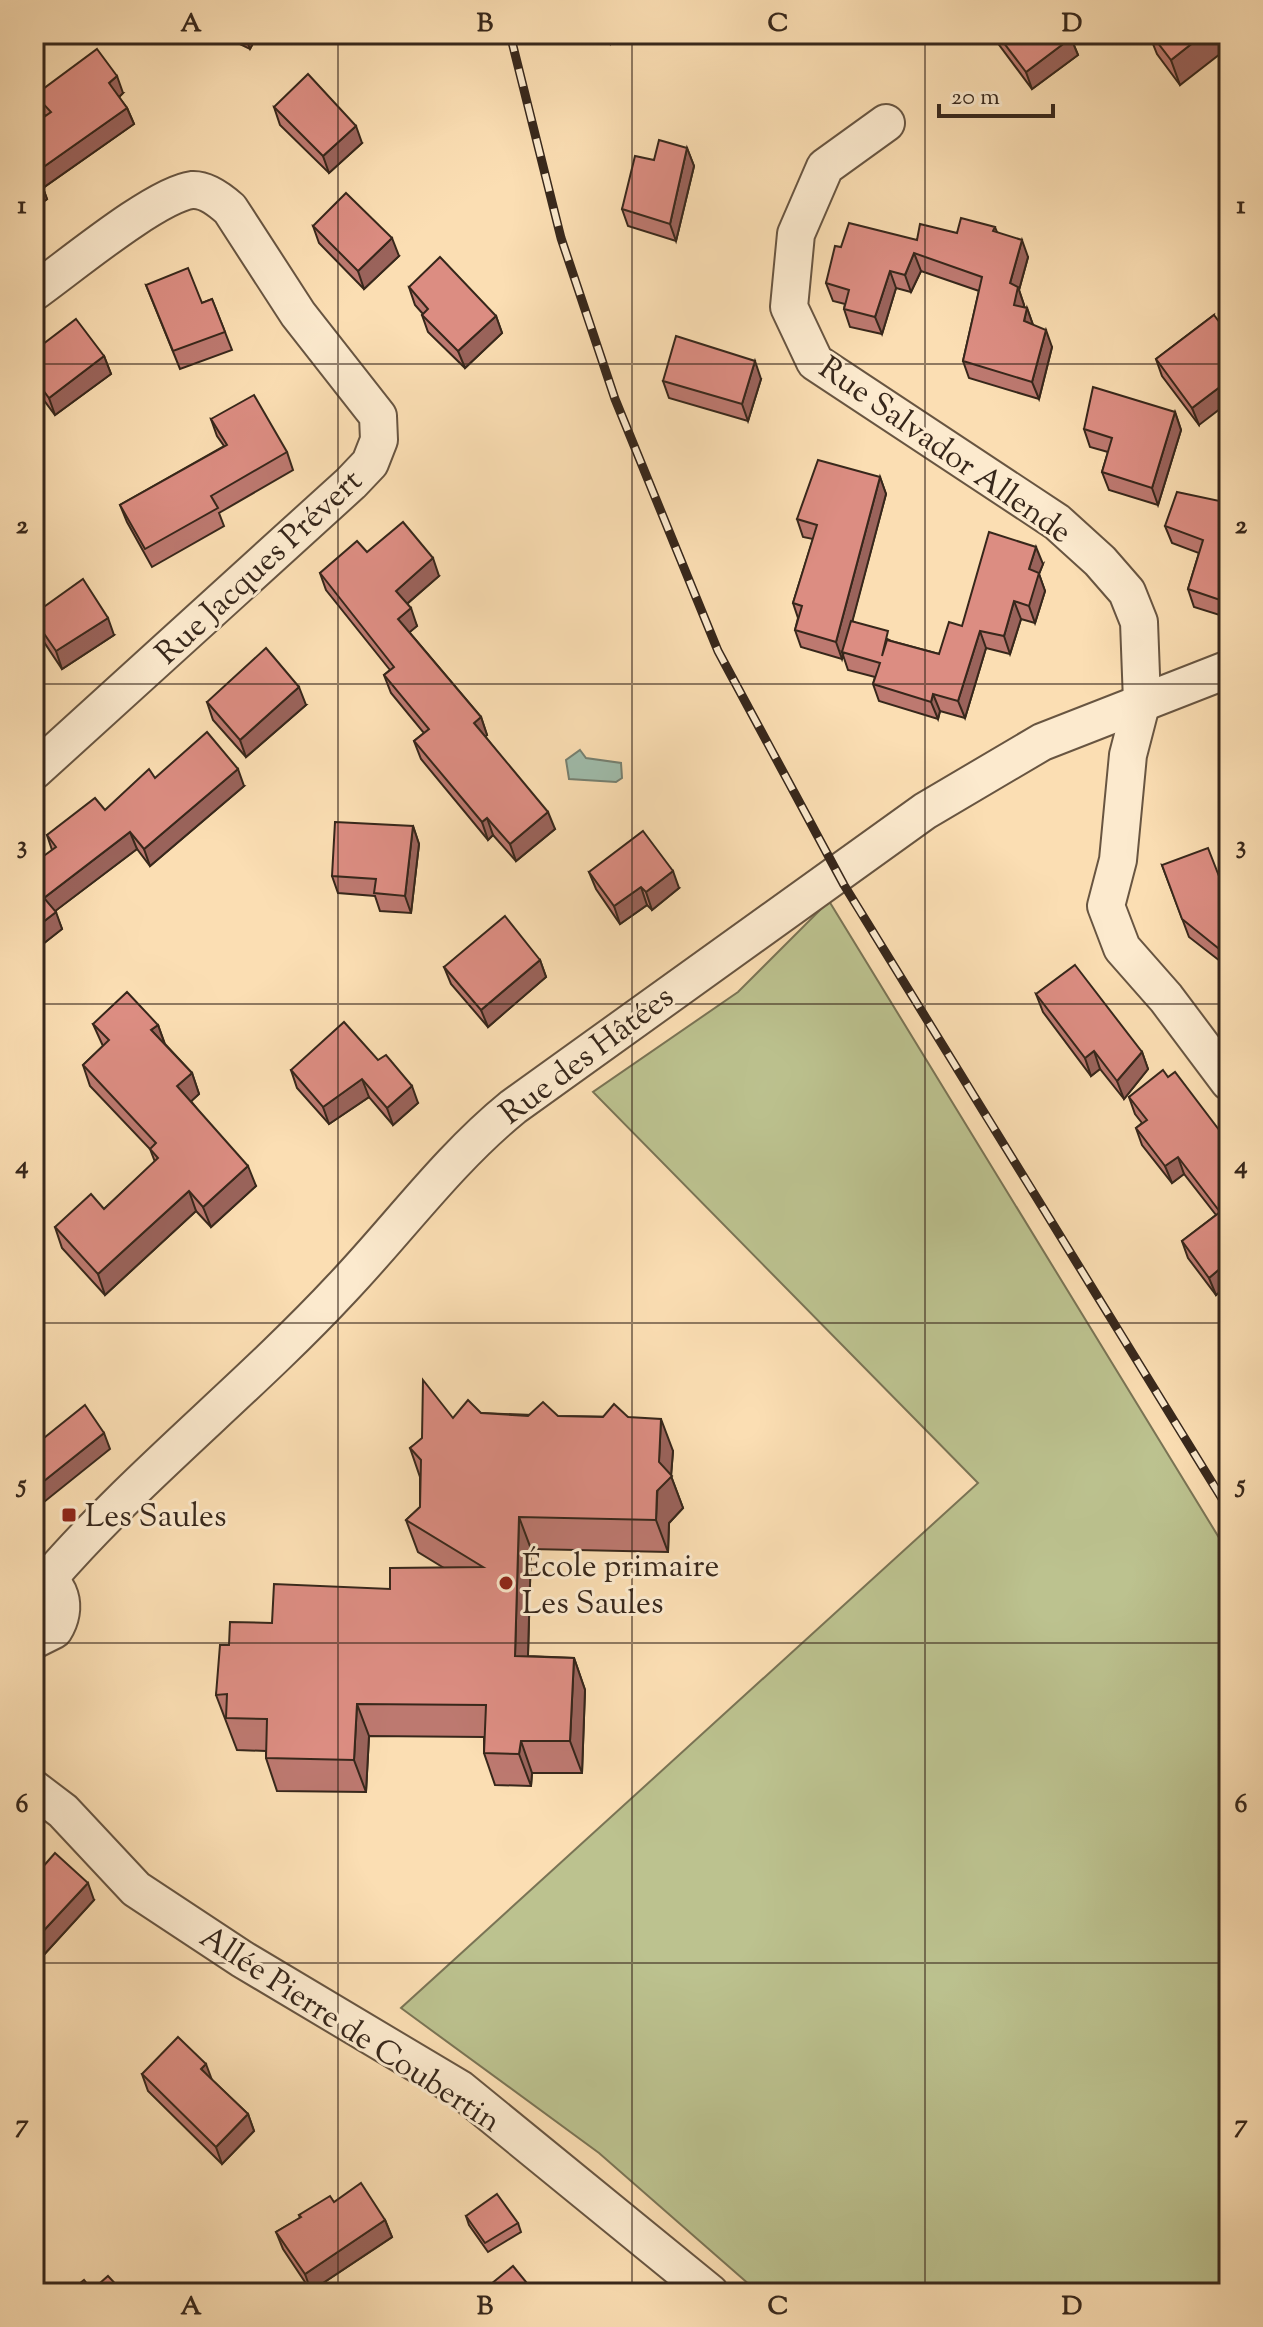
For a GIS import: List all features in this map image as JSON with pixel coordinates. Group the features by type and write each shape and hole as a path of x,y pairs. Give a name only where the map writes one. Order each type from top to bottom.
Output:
{"street":[{"name":"Rue Salvador Allende","path":"886,123 825,167 796,234 789,307 815,362 1057,522 1100,561 1127,592 1139,622 1142,701 1128,755 1118,860 1106,906 1122,948 1166,998 1229,1082"},
{"name":"Rue Jacques Prévert","path":"34,292 166,199 194,190 214,196 230,209 298,314 378,416 379,440 370,463 351,483 34,771"},
{"name":"Rue des Hâtées","path":"41,1577 342,1288 414,1204 503,1115 925,811 1042,742 1229,669"},
{"path":"34,1640 54,1630 60,1621 62,1599 41,1577"},
{"name":"Allée Pierre de Coubertin","path":"34,1789 63,1811 136,1889 242,1959 460,2089 710,2293"}],"green space":[{"path":"829,901 1229,1554 1229,2293 759,2293 599,2153 401,2008 978,1483 593,1092 738,992"}],"shaded area":[{"path":"580,750 586,758 621,763 622,778 616,782 569,779 566,760"}],"building":[{"path":"997,34 1069,34 1071,38 1026,72"},
{"path":"1151,34 1204,34 1171,60"},
{"path":"97,49 117,76 109,83 127,108 35,173 41,182 34,187 34,124 51,112 35,95"},
{"path":"308,74 356,126 323,156 274,107"},
{"path":"659,140 687,148 670,224 622,209 635,156 654,160"},
{"path":"346,193 392,238 358,271 313,226"},
{"path":"961,218 995,227 993,231 1022,240 1010,283 1018,287 1014,305 1027,308 1024,321 1046,330 1032,382 963,361 982,277 914,253 905,275 890,271 875,317 844,309 849,290 826,283 835,246 841,247 849,223 917,240 920,224 957,233"},
{"path":"440,257 496,316 458,351 422,315 428,309 409,287"},
{"path":"188,268 202,303 212,299 225,332 173,351 146,285"},
{"path":"1214,315 1229,335 1229,380 1192,408 1156,359"},
{"path":"76,319 104,356 49,398 34,378 34,351"},
{"path":"676,336 755,361 742,404 663,381"},
{"path":"1093,387 1175,412 1152,488 1102,472 1112,438 1084,429"},
{"path":"254,395 287,452 211,496 218,508 145,549 120,505 227,445 211,419"},
{"path":"818,460 880,477 836,642 795,630 802,606 793,603 817,525 797,519"},
{"path":"1177,492 1229,503 1229,592 1226,602 1188,589 1203,540 1165,526"},
{"path":"403,522 433,558 396,591 411,608 398,619 481,717 474,723 548,812 510,844 487,818 482,822 414,741 429,729 384,675 394,667 320,573 357,541 367,552"},
{"path":"989,532 1036,547 1029,569 1039,573 1029,606 1014,601 1004,636 980,631 958,701 933,694 931,702 873,684 880,663 842,652 851,621 888,631 882,656 887,640 939,654 949,622 962,626"},
{"path":"83,579 108,618 56,651 34,619 34,614"},
{"path":"266,648 299,687 240,740 207,702"},
{"path":"207,732 238,769 144,849 130,832 44,898 56,912 34,929 34,863 56,847 47,835 95,798 105,810 149,769 155,778"},
{"path":"335,822 413,826 405,896 374,893 376,879 332,876"},
{"path":"643,831 673,871 646,892 641,887 614,906 589,872"},
{"path":"1208,848 1224,889 1229,893 1229,944 1223,952 1182,919 1162,865"},
{"path":"505,916 540,960 481,1010 444,967"},
{"path":"1075,965 1142,1052 1117,1081 1094,1051 1085,1058 1036,994"},
{"path":"127,992 158,1025 151,1030 192,1073 177,1086 248,1166 203,1207 189,1191 98,1274 55,1227 91,1194 104,1209 158,1158 150,1149 156,1143 83,1065 109,1040 93,1024"},
{"path":"344,1022 378,1060 386,1055 412,1086 387,1108 362,1079 323,1107 291,1070"},
{"path":"1163,1070 1168,1077 1175,1072 1229,1143 1229,1261 1209,1278 1182,1241 1220,1212 1178,1157 1165,1166 1136,1128 1147,1120 1129,1097"},
{"path":"423,1380 453,1418 468,1400 481,1413 528,1416 543,1402 558,1416 603,1417 614,1404 628,1417 661,1419 659,1462 672,1476 657,1491 656,1520 519,1517 515,1656 574,1658 570,1741 521,1741 519,1754 484,1753 486,1705 357,1704 354,1760 266,1758 267,1719 226,1718 227,1694 216,1695 220,1645 229,1645 230,1622 272,1623 274,1584 390,1589 390,1568 483,1567 406,1520 420,1507 421,1460 410,1448 422,1438"},
{"path":"85,1405 104,1433 34,1489 34,1446"},
{"path":"55,1853 88,1883 34,1941 34,1877"},
{"path":"178,2037 206,2064 201,2069 248,2114 216,2147 142,2074"},
{"path":"361,2183 385,2220 305,2274 276,2232 330,2196 334,2202"},
{"path":"497,2194 518,2223 485,2243 466,2216"},
{"path":"513,2266 535,2293 480,2293"},
{"path":"108,2276 124,2293 68,2293 84,2280 92,2290"}],"railway":[{"path":"510,34 561,238 615,399 718,651 844,885 1229,1510"}],"place":[{"name":"Les Saules","path":"69,1515"},
{"name":"École primaire Les Saules","path":"506,1583"}]}
